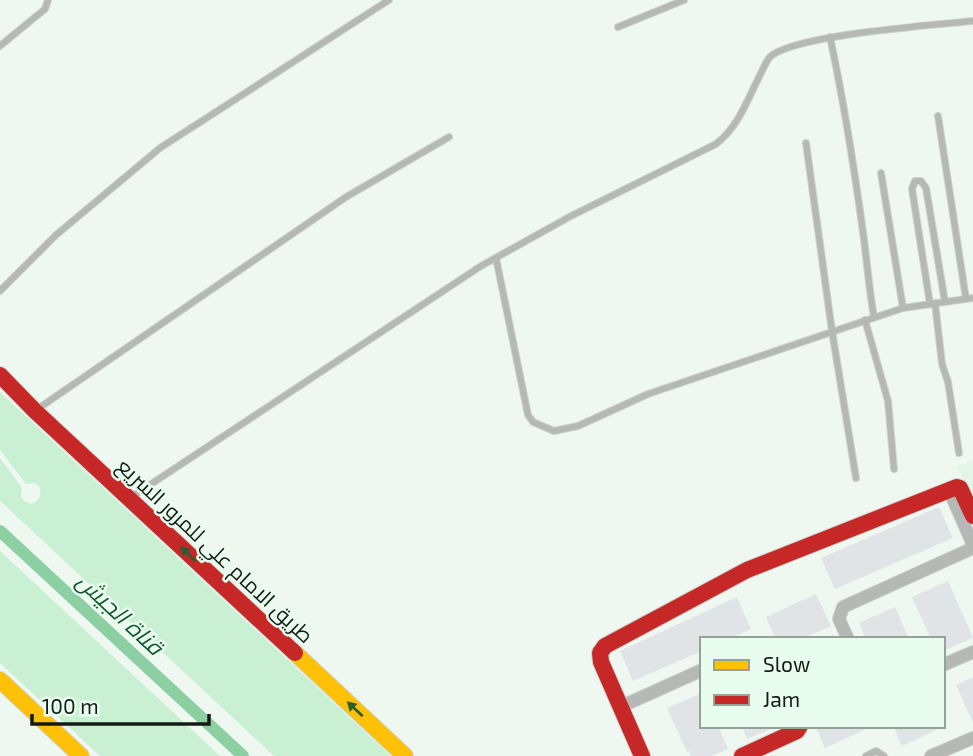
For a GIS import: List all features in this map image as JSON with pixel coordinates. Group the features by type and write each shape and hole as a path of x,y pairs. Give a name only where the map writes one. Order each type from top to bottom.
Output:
{"main road":[{"name":"طريق الامام علي للمرور السريع","path":"0,374 34,411 405,756"},
{"path":"642,756 600,658 605,646 747,570 948,490 960,488 973,516"},
{"path":"0,680 81,756"},
{"path":"742,756 799,728"}],"street":[{"path":"847,637 839,619 843,607 973,546 948,490"},
{"path":"945,664 973,652"},
{"path":"620,706 700,671"},
{"path":"932,756 973,738"}],"lane":[{"path":"0,46 45,9 48,0"},
{"path":"0,291 56,235 160,148 389,0"},
{"path":"618,27 684,0"},
{"path":"128,499 496,258 571,216 716,144 736,123 768,60 777,51 830,37 973,22"},
{"path":"830,37 846,114 866,256 867,283 874,317"},
{"path":"496,258 528,415 533,422 554,431 578,426 648,394 903,307 970,298 938,116"},
{"path":"34,411 346,197 449,136"},
{"path":"806,143 856,478"},
{"path":"881,173 903,307"},
{"path":"945,302 926,188 921,181 915,181 912,189 942,364 948,382 958,453"},
{"path":"865,320 888,401 894,469"},
{"path":"866,756 876,751 884,756"}],"shaded area":[{"path":"973,461 973,498 957,466"}],"green space":[{"path":"0,392 391,756 274,756 0,501 0,458 22,488 21,497 24,501 31,504 38,500 40,487 35,483 26,484 0,450"},
{"path":"0,551 220,756 100,756 0,663"}],"building":[{"path":"939,507 953,538 835,589 821,558"},
{"path":"948,581 973,638 945,650 945,637 930,637 912,597"},
{"path":"816,594 831,626 806,637 775,637 766,617"},
{"path":"737,597 751,629 733,637 700,637 700,652 633,681 620,651"},
{"path":"895,607 908,637 865,637 859,623"},
{"path":"973,677 973,723 956,685"},
{"path":"700,694 700,728 719,728 728,749 712,756 691,756 667,708"},
{"path":"743,728 773,728 747,739"},
{"path":"816,728 869,728 825,748"},
{"path":"894,728 941,728 902,746"}],"waterway":[{"name":"قناة الجيش","path":"0,531 243,756"}],"traffic: slow":[{"path":"295,653 405,756"},
{"path":"0,680 81,756"}],"traffic: jam":[{"path":"0,375 35,411 295,653"},
{"path":"642,756 601,662 600,653 605,646 747,570 957,487 960,488 973,516"},
{"path":"742,756 799,728"}]}
